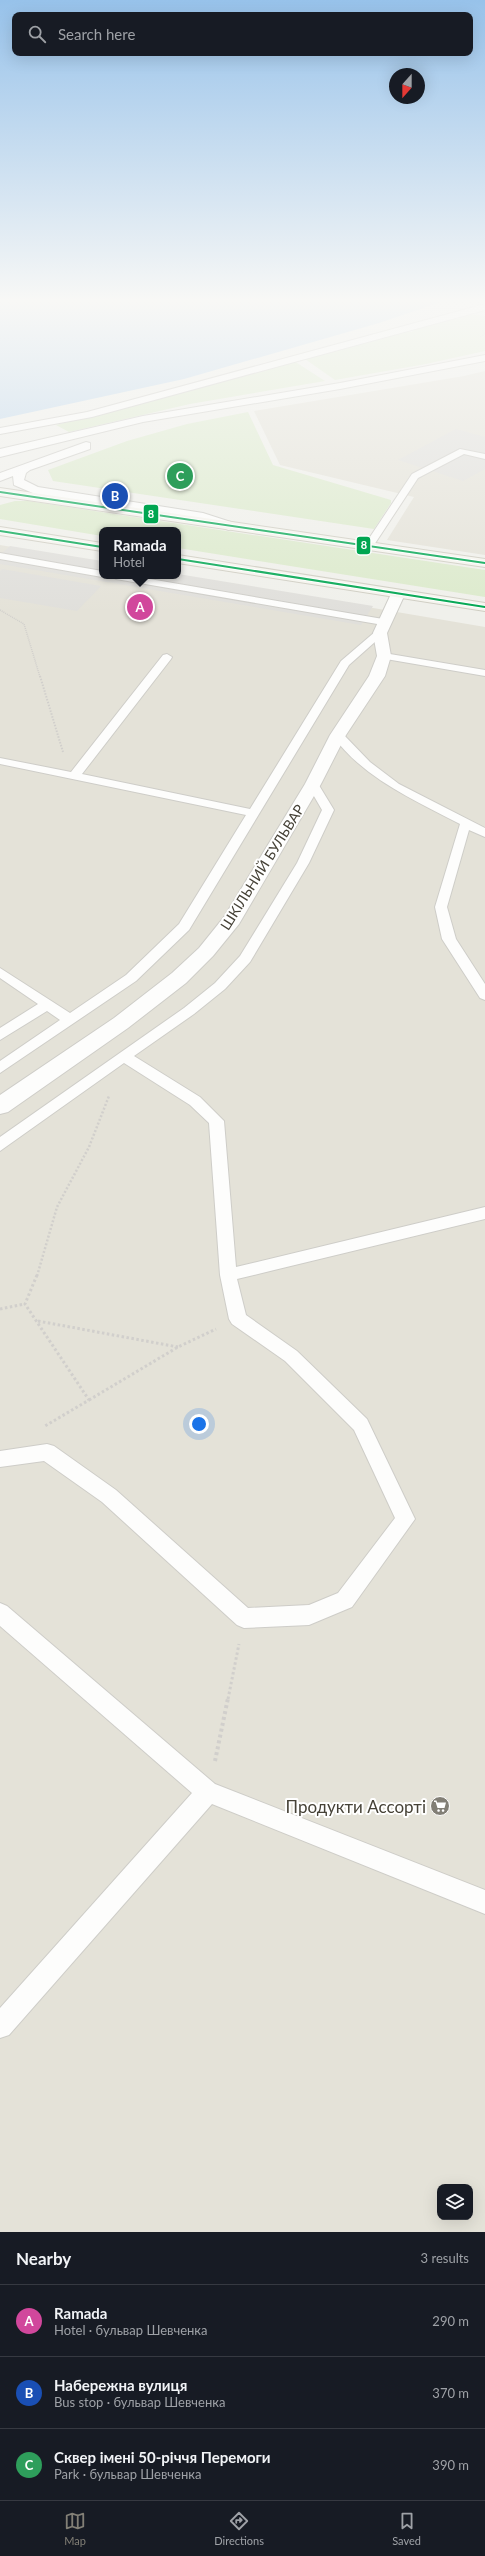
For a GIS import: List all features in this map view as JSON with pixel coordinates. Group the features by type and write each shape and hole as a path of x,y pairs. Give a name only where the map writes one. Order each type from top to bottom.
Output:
{"main road":[{"path":"0,492 485,563"},
{"path":"0,532 99,548"},
{"path":"181,559 485,607"}],"street":[{"path":"0,431 88,415 124,405"},
{"path":"0,453 126,423 233,405"},
{"path":"0,478 28,466 188,413"},
{"path":"28,466 20,472 18,482 35,490 203,517 229,526"},
{"path":"382,628 398,594"},
{"name":"ШКІЛЬНИЙ БУЛЬВАР","path":"0,1106 121,1023 179,978 206,952 232,920 313,784 338,736 377,676 384,656 382,628"}],"lane":[{"path":"369,546 416,476 463,451 485,457"},
{"path":"0,556 99,573"},
{"path":"131,579 382,628"},
{"path":"0,1068 131,978 184,927 345,663 382,628"},
{"path":"384,656 485,673"},
{"path":"72,775 167,657"},
{"path":"338,736 366,764 395,786 485,833"},
{"path":"0,761 254,813"},
{"path":"0,1145 195,1006 220,986 245,959 303,863 328,810 313,784"},
{"path":"466,823 458,844 441,907 449,939 485,995"},
{"path":"0,972 46,1005 70,1020"},
{"path":"0,1035 46,1005"},
{"path":"0,1460 47,1452 109,1496 244,1618 309,1615 345,1600 405,1519 361,1425 291,1356 238,1319 228,1275 216,1121 195,1101 124,1056"},
{"path":"228,1275 485,1213"},
{"path":"0,1613 208,1792 485,1902"},
{"path":"0,2026 208,1792"}],"path":[{"path":"0,610 24,624 72,775"},
{"path":"25,1304 39,1271 57,1207 89,1147 124,1056"},
{"path":"0,1309 25,1304"},
{"path":"25,1304 89,1400"},
{"path":"41,1428 178,1347 238,1319"},
{"path":"37,1321 178,1347"},
{"path":"208,1792 244,1618"}],"shaded area":[{"path":"289,405 485,405 485,555 387,540 414,497 280,465 254,411"},
{"path":"456,429 485,437 485,469 463,481 398,460"},
{"path":"0,545 99,562 99,579 181,579 181,576 485,627 485,2232 0,2232"},
{"path":"10,546 99,561 99,579 181,579 181,574 373,606 361,625 0,564 0,555"},
{"path":"2,569 101,586 77,611 0,598 0,571"}],"green space":[{"path":"130,405 185,405 69,432 56,425"},
{"path":"248,412 273,465 391,500 391,503 374,529 53,481 48,470 127,441 187,424"},
{"path":"15,501 28,501 485,570 485,597 181,548 181,527 99,527 99,536 0,519 0,505"}],"water":[{"path":"0,405 64,405 0,419"}],"transit line":[{"name":"8","path":"0,492 485,563"},
{"name":"8","path":"0,531 99,547"},
{"name":"8","path":"181,559 485,607"}],"place":[{"name":"Сквер імені 50-річчя Перемоги","path":"180,476"},
{"name":"Набережна вулиця","path":"115,496"},
{"name":"Ramada","path":"140,607"},
{"name":"Продукти Ассорті","path":"440,1806"}]}
